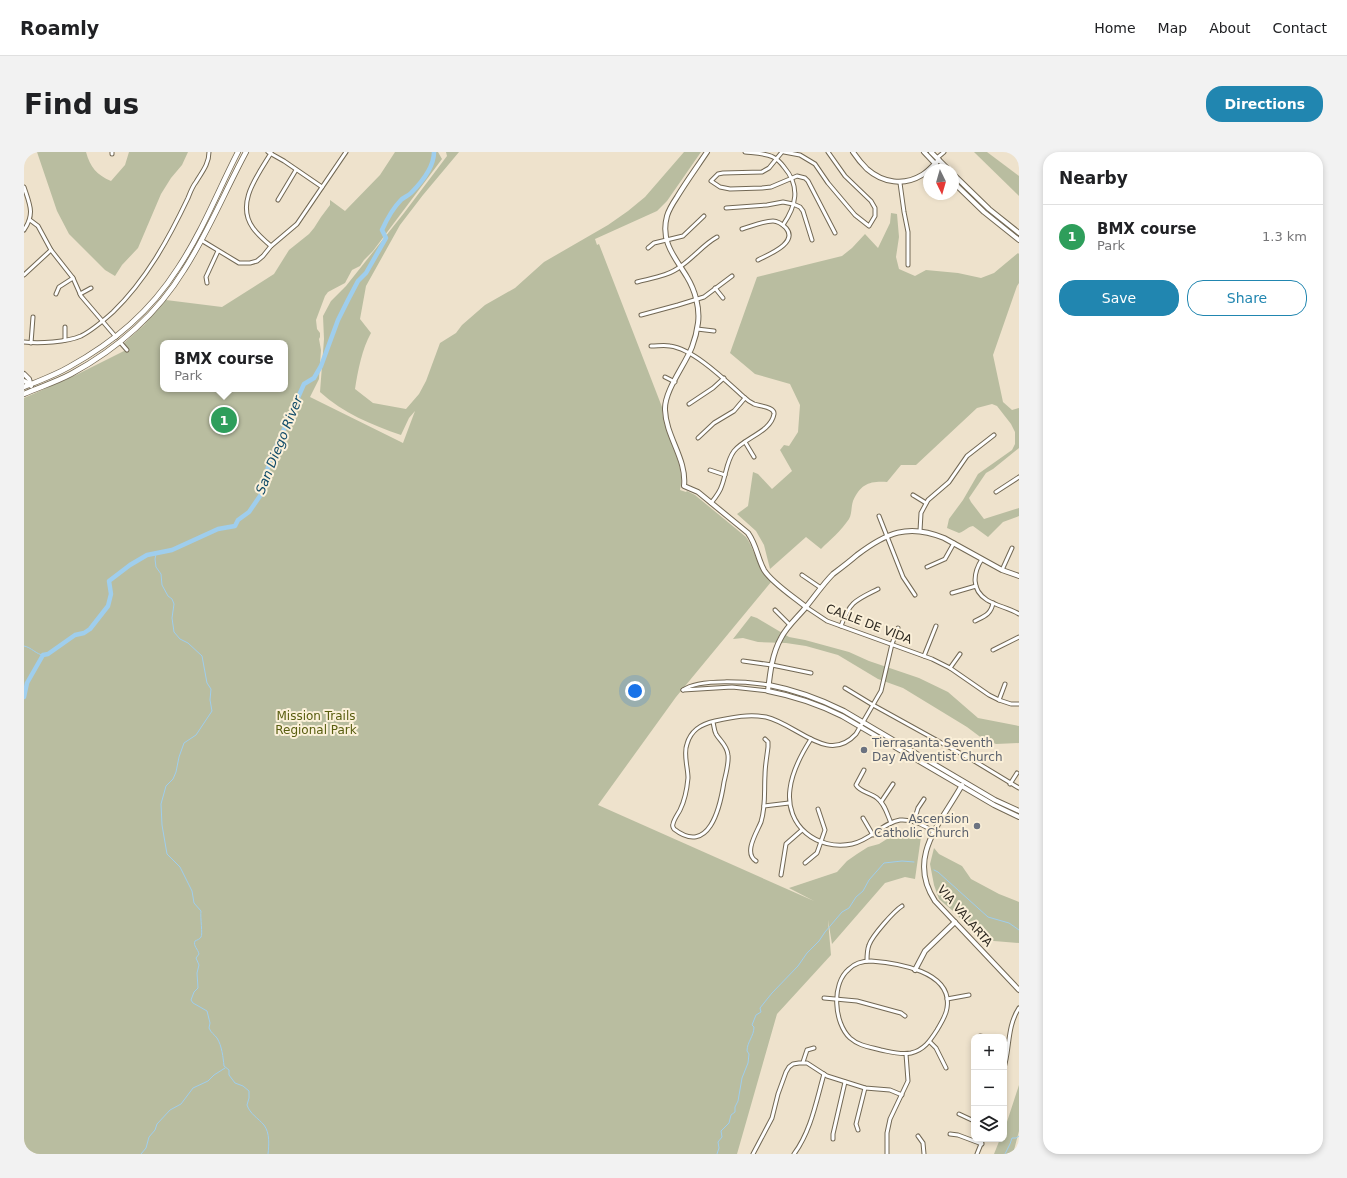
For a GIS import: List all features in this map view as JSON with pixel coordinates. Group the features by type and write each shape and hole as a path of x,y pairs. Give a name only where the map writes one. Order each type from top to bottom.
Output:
{"main road":[{"path":"24,387 68,368 116,337 152,303 178,268 195,238 238,152"},
{"path":"24,394 71,374 120,342 156,307 184,271 246,152"}],"street":[{"path":"24,342 31,343 65,340 81,336 103,321 125,300 160,254 195,183 203,172 209,152"},
{"path":"201,240 239,263 250,264 257,261 271,246 297,224 346,152"},
{"path":"683,491 685,476 667,424 665,404 667,396 692,347 698,321 697,300 692,287 674,257 666,240 665,227 669,211 707,152"},
{"path":"745,152 767,155 776,159 789,172 795,187 795,198 790,214 783,225"},
{"path":"828,152 845,176 871,201 875,208 875,216 869,226 855,215 828,183 815,164 800,155 783,152 769,168 762,172 723,173 718,174 711,181 723,188 762,188 800,176 805,178 808,181 834,233"},
{"path":"853,152 866,169 889,181 900,183 923,174"},
{"path":"924,152 935,164 944,152"},
{"path":"931,152 943,164"},
{"path":"271,246 252,227 247,215 246,204 249,191 269,153 284,161 322,187"},
{"path":"278,200 296,170"},
{"path":"959,180 989,209 1019,233"},
{"path":"900,183 908,232 908,265"},
{"path":"24,187 30,206 30,220 24,230"},
{"path":"959,188 984,212 1018,238"},
{"path":"726,208 767,205 783,202 793,204 800,207 803,211 812,240"},
{"path":"648,248 654,243 683,236 704,216"},
{"path":"30,220 38,226 51,250 73,278 80,294 116,337"},
{"path":"742,229 772,221 783,225 788,231 788,241 784,246 758,260"},
{"path":"637,282 668,274 680,267 711,240 718,237"},
{"path":"24,275 51,250"},
{"path":"207,283 206,277 218,251"},
{"path":"641,315 697,300 704,297 732,276"},
{"path":"56,294 59,287 73,278"},
{"path":"80,294 91,288"},
{"path":"715,288 723,298"},
{"path":"31,343 33,317"},
{"path":"65,327 65,340"},
{"path":"697,329 714,331"},
{"path":"120,342 127,350"},
{"path":"652,346 670,346 678,348 724,378 745,398 754,404 771,409 773,412 774,415 766,427 734,451 730,458 718,495 711,503"},
{"path":"24,374 29,379 33,390"},
{"path":"665,377 675,382"},
{"path":"689,404 713,388 724,378"},
{"path":"24,381 30,384"},
{"path":"698,438 714,423 734,411 745,398"},
{"path":"920,531 921,513 931,496 949,482 967,456 994,435"},
{"path":"745,442 754,457"},
{"path":"710,470 725,476"},
{"path":"996,492 1019,477"},
{"name":"CALLE DE VIDA","path":"684,486 698,492 748,533 754,541 765,572 806,607 822,618 932,659 950,668 988,696 1012,704 1019,704"},
{"path":"913,495 926,503"},
{"path":"879,516 903,577 915,595"},
{"path":"768,691 773,656 782,636 790,625 833,575 871,544 887,536 902,532 920,531 936,534 1002,570 1019,576"},
{"path":"927,567 945,559 954,543"},
{"path":"1002,570 1012,548"},
{"path":"982,559 977,567 975,576 976,586 983,597 1019,614"},
{"path":"802,575 821,588"},
{"path":"952,593 976,586"},
{"path":"841,626 845,614 852,603 858,598 878,588"},
{"path":"974,621 988,615 992,609 993,603"},
{"path":"775,610 790,625"},
{"path":"924,656 936,626"},
{"path":"713,722 716,734 725,746 728,755 722,797 708,829 701,835 688,838 673,829 673,824 686,793 688,778 686,746 689,737 694,731 705,724 713,722 740,716 751,715 766,717 781,722 826,746 843,744 852,738 860,727 881,691 892,644 898,628"},
{"path":"993,650 1019,637"},
{"path":"950,668 960,654"},
{"path":"743,661 812,673"},
{"path":"1019,811 964,782 863,722 826,702 798,692 768,685 738,682 719,682 688,686 683,690 732,687 768,691 797,697 824,707 1005,811 1019,817"},
{"path":"999,700 1005,684"},
{"path":"845,688 1019,788"},
{"path":"756,861 752,858 751,851 754,836 761,822 764,806 764,776 768,747 768,742 765,739"},
{"path":"811,739 799,760 790,786 789,803 793,817 802,830 810,837 821,842 834,845 848,845 873,835 891,823 902,820 914,821 934,832"},
{"path":"864,770 856,785 858,788 881,802 891,823"},
{"path":"1010,784 1017,773"},
{"name":"VIA VALARTA","path":"964,782 934,832 926,849 924,861 927,888 935,901 1019,990"},
{"path":"881,802 893,784"},
{"path":"914,821 918,808 924,799"},
{"path":"764,806 789,803"},
{"path":"805,863 817,853 825,830 818,809"},
{"path":"863,818 873,835"},
{"path":"781,875 786,844 802,830"},
{"path":"867,961 869,945 872,939 896,910 902,906"},
{"path":"915,970 925,951 955,922"},
{"path":"867,961 886,962 915,970 932,976 944,989 947,998 948,1004 946,1014 930,1042 920,1050 900,1054 865,1046 850,1038 845,1033 840,1024 836,999 839,984 844,973 854,965 867,961"},
{"path":"947,998 968,995"},
{"path":"824,998 866,1003 901,1013 905,1016"},
{"path":"1007,1051 1011,1024 1014,1015 1019,1008"},
{"path":"930,1042 936,1048 946,1068"},
{"path":"803,1062 807,1050 814,1048"},
{"path":"887,1154 888,1128 890,1119 902,1095 908,1078 906,1054"},
{"path":"753,1154 772,1118 778,1094 786,1072 789,1067 794,1064 803,1062 824,1074 845,1082 865,1088 890,1090 902,1095"},
{"path":"794,1154 803,1141 808,1129 824,1074"},
{"path":"833,1139 845,1082"},
{"path":"858,1130 856,1124 865,1088"},
{"path":"959,1114 971,1120"},
{"path":"950,1134 958,1135 982,1144 977,1154"},
{"path":"918,1136 922,1143 924,1154"}],"green space":[{"path":"37,152 86,152 95,170 111,181 125,165 129,152 188,152 182,165 171,178 161,194 138,248 122,265 115,276 105,270 69,234 57,211"},
{"name":"Mission Trails Regional Park","path":"395,152 438,152 442,159 373,251 360,266 352,270 345,283 328,292 316,320 317,329 320,333 319,339 321,350 319,379 310,397 403,443 415,411 409,418 401,435 358,418 338,406 320,392 324,339 323,316 331,301 346,286 447,156 446,152 459,152 400,225 366,286 360,319 371,333 359,367 355,389 373,403 406,409 419,394 426,381 440,343 456,333 462,325 485,305 515,288 544,262 608,225 628,211 645,197 684,152 701,152 667,201 657,211 595,239 597,245 599,244 662,407 663,418 680,469 680,490 687,491 695,495 746,537 763,572 771,582 676,697 598,805 814,901 789,888 837,872 847,861 857,854 868,847 879,844 898,832 911,837 921,837 915,879 905,877 885,883 832,944 828,920 831,955 777,1014 737,1154 24,1154 24,398 76,375 128,349 124,343 144,325 166,300 222,307 274,274 289,250 309,234 314,228 330,205 330,200 345,211 380,175"},
{"path":"974,152 987,152 1019,176 1019,196"},
{"path":"891,213 897,214 899,237 896,257 899,269 915,276 926,270 958,273 981,278 994,273 1018,253 1019,254 1019,283 993,355 1003,402 1012,410 1019,408 1019,448 986,473 969,498 984,519 1019,508 1019,516 1003,522 988,537 973,526 959,533 947,528 949,519 963,500 978,474 1012,450 1015,444 1015,432 1011,424 997,406 992,404 977,408 916,465 901,465 887,482 870,483 863,487 853,501 849,519 821,549 806,537 770,569 764,545 756,531 737,514 748,506 753,472 758,474 772,489 792,471 780,450 784,445 789,446 798,432 800,405 790,384 755,374 730,353 757,277 842,256 865,234 878,248 890,223"},
{"path":"751,616 789,637 849,652 869,661 919,678 948,692 978,718 1019,726 1019,743 996,744 983,739 967,727 903,688 878,679 838,655 806,646 786,643 758,642 743,638 733,639"},
{"path":"934,848 939,854 962,866 971,879 999,894 1019,902 1019,943 994,941 969,927 939,899 934,885 930,864"},
{"path":"1019,1085 1019,1131 1013,1154 994,1154 999,1142 1007,1142 1007,1122"}],"waterway":[{"name":"San Diego River","path":"24,697 27,683 43,655 48,654 75,635 84,633 90,629 108,606 111,594 109,581 130,565 147,555 172,550 218,529 235,526 238,520 249,512 262,493 269,463 304,384 314,378 321,366 338,320 348,300 358,281 366,273 386,238 382,230 386,222 398,203 411,193 430,169 434,152"},
{"path":"156,554 156,567 161,574 162,585 174,604 172,618 174,632 180,639 188,643 202,656 207,683 211,689 210,700 212,711 196,735 184,743 176,772 173,779 166,786 161,804 162,825 167,854 180,867 192,891 194,903 201,911 202,936 195,941 195,946 199,954 196,958 199,965 197,973 198,988 194,992 191,1000 193,1003 207,1011 210,1023 209,1028 219,1041 224,1066 229,1070 229,1075 235,1083 243,1086 249,1091 247,1105 252,1113 266,1128 269,1139 268,1154"},
{"path":"24,646 38,654 43,655"},
{"path":"717,1154 719,1148 718,1142 722,1137 721,1131 729,1123 731,1115 735,1112 742,1078 748,1063 749,1054 747,1048 754,1030 752,1025 756,1015 761,1012 760,1008 798,966 807,953 819,941 842,912 849,908 856,897 863,891 869,880 884,863 902,861 914,862"},
{"path":"934,870 988,917 1009,923 1019,930"},
{"path":"141,1154 146,1148 149,1137 155,1130 157,1124 170,1110 181,1104 193,1088 208,1081 225,1068"},
{"path":"1005,1154 1012,1138 1019,1136"}],"place":[{"name":"BMX course","path":"224,420"},
{"name":"Tierrasanta Seventh Day Adventist Church","path":"864,750"},
{"name":"Ascension Catholic Church","path":"977,826"}]}
